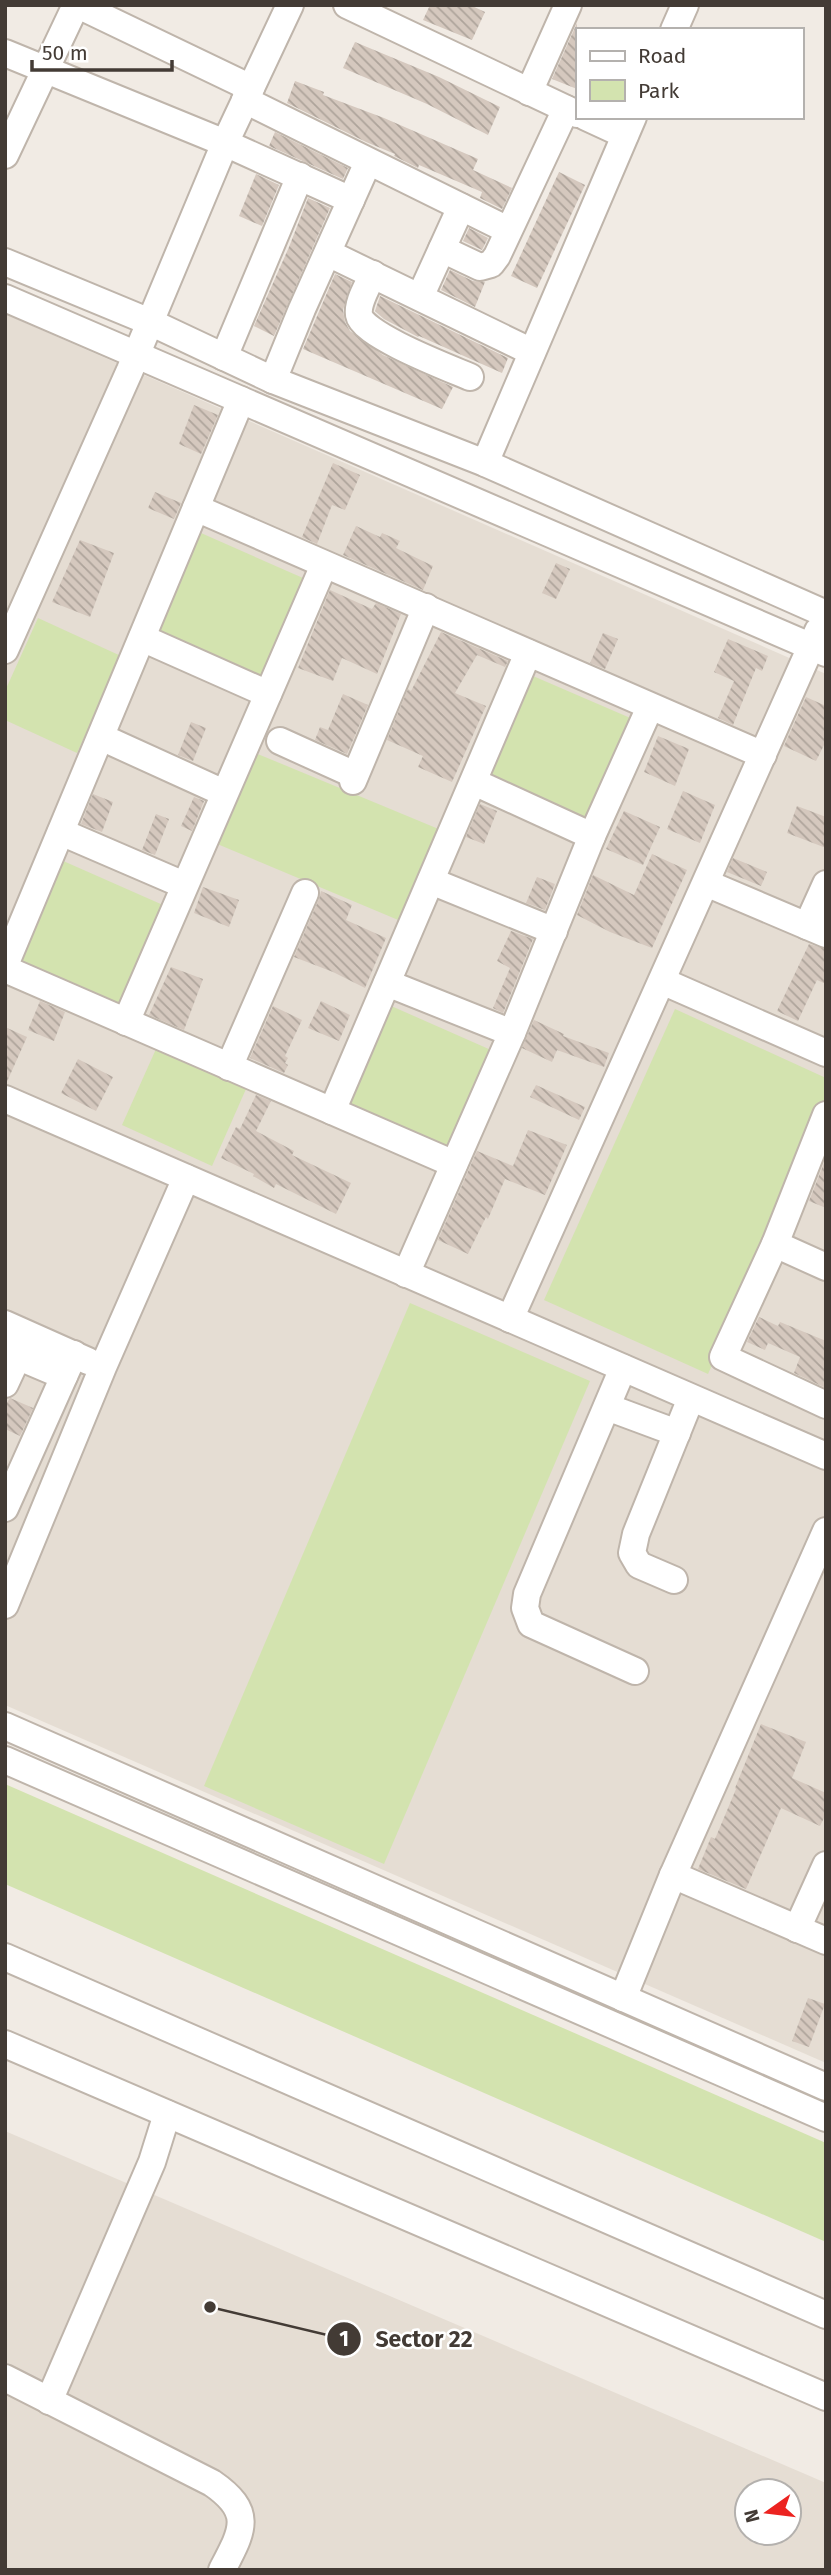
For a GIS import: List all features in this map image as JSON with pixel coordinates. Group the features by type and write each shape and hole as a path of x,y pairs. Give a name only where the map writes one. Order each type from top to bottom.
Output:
{"street":[{"path":"5,155 77,5 248,94 368,162 508,230"},
{"path":"347,5 576,113 491,264 480,267 442,249"},
{"path":"529,92 568,5"},
{"path":"675,28 685,5"},
{"path":"5,650 150,322 283,8"},
{"path":"5,53 225,142 351,200"},
{"path":"485,463 629,126 600,119"},
{"path":"274,380 302,309 368,162"},
{"path":"224,357 300,176"},
{"path":"420,298 461,207"},
{"path":"328,253 532,352"},
{"path":"5,262 150,322 274,380 485,463 826,613 819,650 763,755 510,1319"},
{"path":"373,274 359,307 362,323 377,335 470,377"},
{"path":"5,298 819,650"},
{"path":"242,400 5,967 454,1164"},
{"path":"196,508 763,755"},
{"path":"126,1022 324,565"},
{"path":"280,741 354,778 426,607"},
{"path":"142,638 268,694"},
{"path":"332,1111 528,653"},
{"path":"406,1274 512,1033 592,836 650,707"},
{"path":"101,737 224,793"},
{"path":"474,782 592,836"},
{"path":"61,832 184,885"},
{"path":"431,881 554,931"},
{"path":"706,883 817,930 826,884"},
{"path":"229,1067 305,893"},
{"path":"662,981 826,1053"},
{"path":"387,983 512,1033"},
{"path":"5,1099 826,1456"},
{"path":"826,1115 775,1244 723,1357 826,1405"},
{"path":"5,1605 103,1367 186,1178"},
{"path":"775,1244 826,1267"},
{"path":"5,1324 69,1365"},
{"path":"5,1384 12,1353 69,1365 103,1367"},
{"path":"5,1508 69,1365"},
{"path":"623,1368 527,1594 525,1608 531,1624 635,1671"},
{"path":"674,1580 639,1565 632,1553 636,1534 691,1398"},
{"path":"607,1407 677,1433"},
{"path":"623,1998 673,1875 826,1531"},
{"path":"5,1726 826,2087"},
{"path":"5,1760 826,2118"},
{"path":"797,1929 826,1865"},
{"path":"673,1875 826,1941"},
{"path":"5,1957 826,2315"},
{"path":"5,2044 826,2397"},
{"path":"49,2400 152,2162 167,2114"},
{"path":"5,2378 212,2483 228,2494 237,2505 242,2522 239,2538 222,2570"}],"shaded area":[{"path":"5,314 826,674 826,2063 5,1705"},
{"path":"5,2131 826,2483 826,2570 5,2570"}],"green space":[{"path":"201,533 303,578 260,679 158,634"},
{"path":"38,618 121,656 77,753 5,720 5,691"},
{"path":"533,676 635,720 591,822 490,777"},
{"path":"241,747 441,830 403,922 203,838"},
{"path":"61,860 163,905 119,1006 18,962"},
{"path":"389,1005 491,1050 447,1151 345,1107"},
{"path":"675,1009 826,1078 826,1111 708,1374 544,1300"},
{"path":"156,1049 246,1089 212,1166 122,1125"},
{"path":"410,1303 590,1381 384,1864 204,1786"},
{"path":"5,1784 826,2143 826,2242 5,1884"}],"building":[{"path":"430,5 470,5 485,12 472,40 423,20"},
{"path":"577,23 576,89 552,79"},
{"path":"355,42 439,77 500,107 488,135 427,104 343,68"},
{"path":"295,81 478,159 473,170 512,188 502,209 480,198 482,192 419,165 418,168 394,156 395,154 287,103"},
{"path":"275,132 348,168 343,179 269,146"},
{"path":"559,172 585,185 537,288 511,276"},
{"path":"256,174 279,185 262,226 239,216"},
{"path":"308,198 330,208 274,336 254,326"},
{"path":"469,228 488,238 482,250 463,241"},
{"path":"450,270 473,281 485,282 475,307 441,290"},
{"path":"335,274 352,282 343,310 350,331 383,355 453,387 442,409 303,349"},
{"path":"380,296 508,358 502,373 418,337 384,319 375,311"},
{"path":"194,405 218,415 201,454 179,444"},
{"path":"333,463 360,475 345,510 332,505 317,544 302,537"},
{"path":"155,492 181,503 174,519 148,508"},
{"path":"356,526 380,537 382,533 400,541 396,548 433,566 423,590 343,555"},
{"path":"80,540 114,553 90,617 52,602"},
{"path":"556,563 570,569 556,599 542,593"},
{"path":"330,590 372,609 376,603 401,614 377,674 342,658 333,681 298,668"},
{"path":"441,632 508,661 505,667 477,655 455,693 486,706 452,782 418,767 423,756 387,740 408,689 411,691"},
{"path":"603,633 618,639 605,669 590,663"},
{"path":"728,639 768,656 762,671 756,668 733,725 718,718 734,681 714,672"},
{"path":"343,694 368,705 347,754 315,740 320,727 328,730"},
{"path":"806,697 826,706 826,741 816,761 784,746"},
{"path":"191,722 206,728 193,761 178,755"},
{"path":"658,736 689,749 675,786 644,772"},
{"path":"683,791 715,805 700,843 667,829"},
{"path":"93,794 113,802 102,832 81,824"},
{"path":"194,797 204,801 192,831 181,826"},
{"path":"480,804 497,811 484,844 466,837"},
{"path":"797,806 826,817 826,848 787,833"},
{"path":"624,811 660,827 643,865 606,849"},
{"path":"156,814 169,819 155,855 142,850"},
{"path":"652,854 687,870 652,948 610,932 577,915 593,875 634,895"},
{"path":"733,858 767,872 761,886 727,872"},
{"path":"537,877 555,884 545,910 526,903"},
{"path":"203,887 239,900 229,927 194,913"},
{"path":"321,891 352,905 346,920 386,938 365,988 294,957"},
{"path":"511,931 533,939 503,1013 493,1008 510,968 497,961"},
{"path":"809,944 826,949 826,984 817,980 798,1021 777,1011"},
{"path":"171,967 203,979 184,1030 149,1015"},
{"path":"40,1001 65,1012 54,1041 28,1030"},
{"path":"321,1001 350,1015 339,1041 308,1028"},
{"path":"273,1006 302,1020 285,1056 288,1058 285,1063 288,1065 284,1073 250,1058"},
{"path":"534,1020 564,1034 563,1036 609,1053 604,1067 557,1050 552,1062 522,1048"},
{"path":"5,1027 27,1037 6,1084 5,1084"},
{"path":"78,1059 113,1077 96,1111 61,1093"},
{"path":"536,1085 585,1107 579,1120 530,1097"},
{"path":"256,1095 271,1101 256,1131 294,1151 292,1155 351,1183 336,1214 276,1184 274,1188 253,1176 254,1174 221,1158 236,1127 240,1129"},
{"path":"528,1130 567,1145 545,1195 505,1179 488,1219 486,1217 468,1254 438,1240 477,1151 513,1166"},
{"path":"826,1158 826,1208 809,1201"},
{"path":"759,1317 778,1326 780,1322 826,1341 826,1388 794,1373 800,1357 768,1343 765,1350 747,1342"},
{"path":"10,1398 33,1408 20,1436 5,1429 5,1406"},
{"path":"761,1724 806,1742 792,1778 826,1793 826,1814 820,1826 781,1808 746,1889 698,1869 711,1837 715,1839"},
{"path":"808,1998 825,2004 809,2047 792,2041"}],"place":[{"name":"Sector 22","path":"210,2307"}]}
